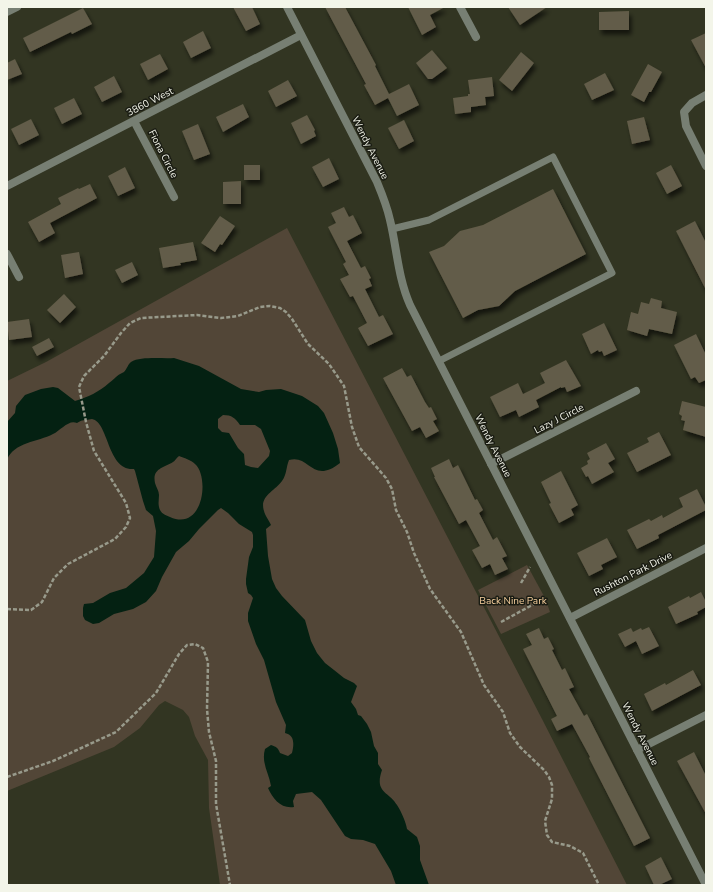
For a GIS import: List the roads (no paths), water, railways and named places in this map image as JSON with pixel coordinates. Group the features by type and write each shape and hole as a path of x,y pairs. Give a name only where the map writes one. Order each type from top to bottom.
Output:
{"street":[{"path":"7,12 17,7"},
{"name":"Wendy Avenue","path":"287,7 377,182 384,199 392,229 403,288 706,885"},
{"path":"460,7 476,37"},
{"name":"3860 West","path":"7,186 302,35"},
{"path":"706,95 692,103 684,112 686,126 706,166"},
{"name":"Fiona Circle","path":"134,121 174,197"},
{"path":"7,254 19,277"},
{"name":"Lazy J Circle","path":"491,464 636,391"},
{"name":"Rushton Park Drive","path":"570,618 706,548"},
{"path":"637,750 706,715"}],"lane":[{"path":"392,229 429,220 553,157 612,273 439,361"}],"park label":[{"name":"Back Nine Park","path":"513,601"}]}
